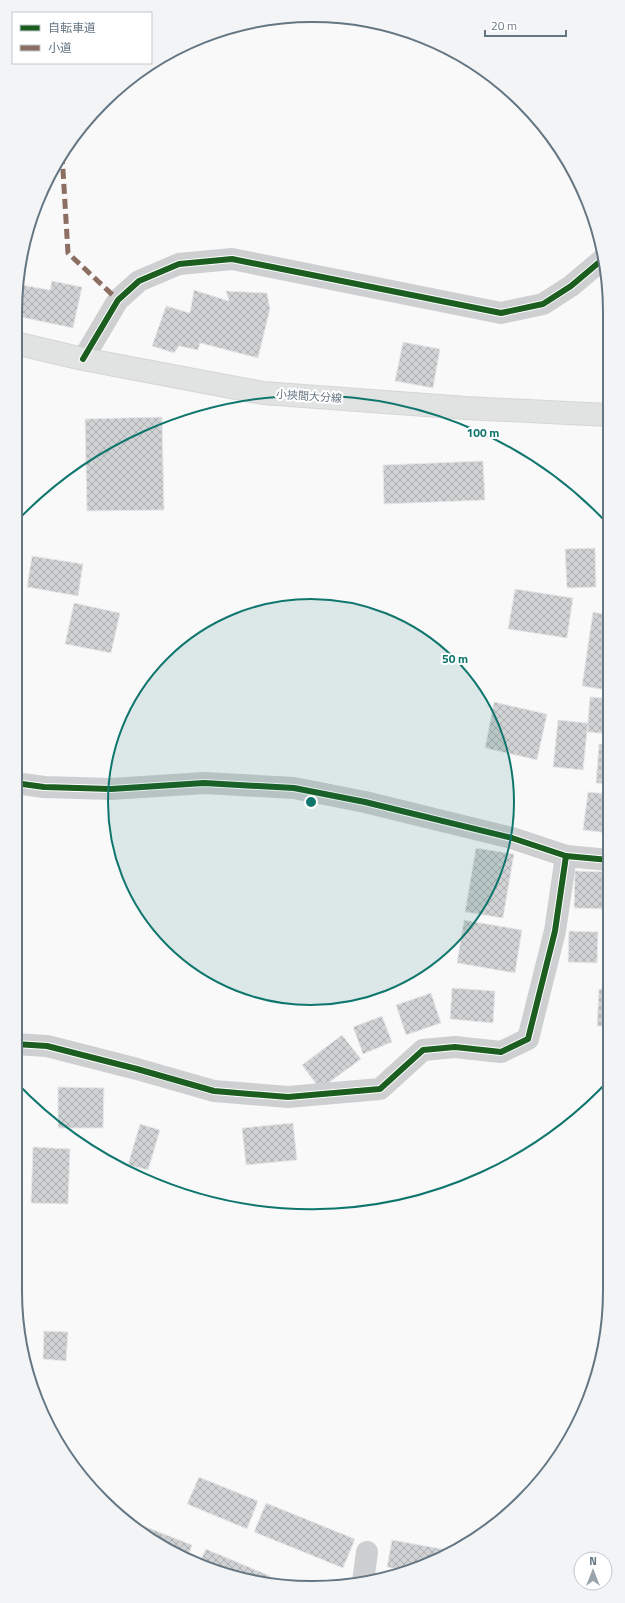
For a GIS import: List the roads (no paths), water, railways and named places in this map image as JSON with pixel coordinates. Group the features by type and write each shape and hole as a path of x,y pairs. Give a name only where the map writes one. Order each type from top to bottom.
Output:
{"main road":[{"name":"小挾間大分線","path":"22,345 83,359 263,393 466,408 603,415"}],"street":[{"path":"83,359 118,300 139,281 179,264 232,259 374,286 460,306 500,313 543,304 571,286 598,263"},
{"path":"22,784 44,787 111,789 204,782 294,788 365,802 512,838 566,856 603,859"},
{"path":"22,1044 48,1046 137,1069 214,1092 288,1097 380,1089 423,1050 455,1047 501,1052 528,1039 555,931 566,856"},
{"path":"364,1576 368,1552"}]}
